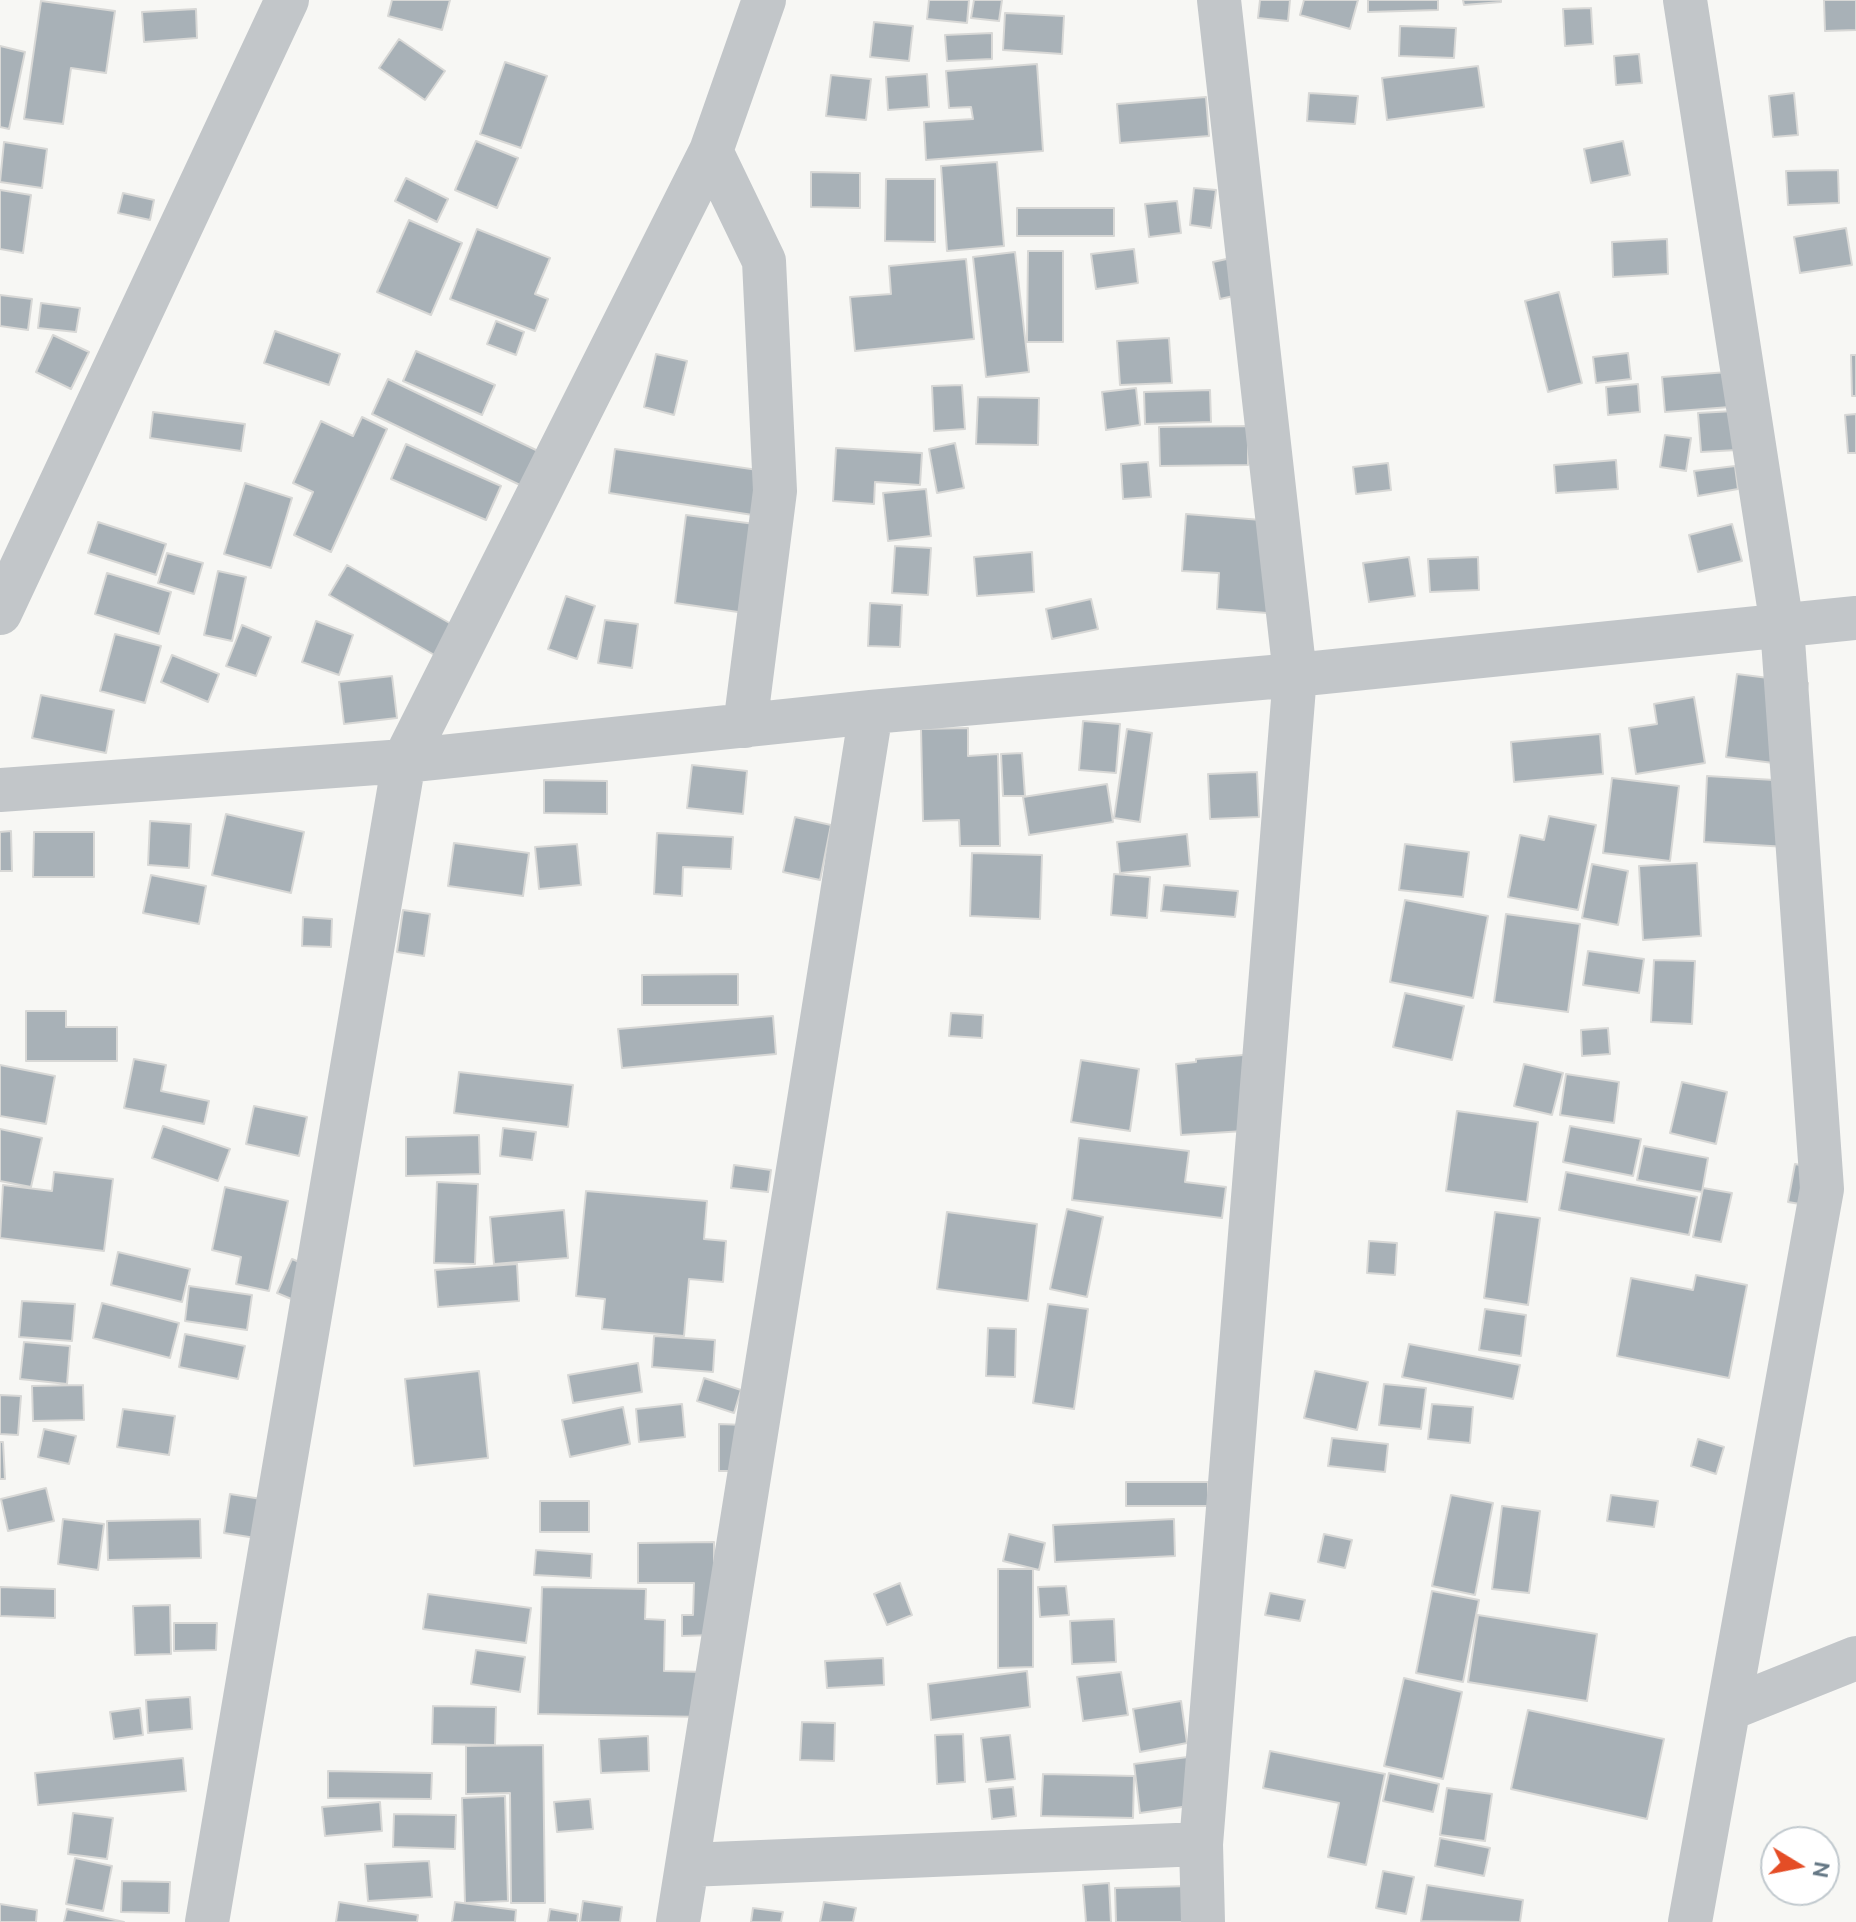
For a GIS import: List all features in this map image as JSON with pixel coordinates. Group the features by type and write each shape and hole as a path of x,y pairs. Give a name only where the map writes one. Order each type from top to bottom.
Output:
{"street":[{"path":"0,613 287,0"},
{"path":"207,1922 404,761 711,151 764,0"},
{"path":"1203,1922 1201,1844 1295,675 1219,0"},
{"path":"1685,0 1782,626 1839,1187 1690,1922"},
{"path":"711,151 764,261 775,491 745,726"},
{"path":"0,790 404,761 871,712 1295,675 1856,618"},
{"path":"678,1922 871,712"},
{"path":"1731,1708 1856,1658"},
{"path":"688,1865 1201,1844"}],"building":[{"path":"392,0 450,0 442,30 388,16"},
{"path":"929,0 969,0 967,23 927,19"},
{"path":"974,0 1002,0 999,21 971,18"},
{"path":"1260,0 1290,0 1288,21 1258,18"},
{"path":"1304,0 1358,0 1350,29 1300,15"},
{"path":"1368,0 1438,0 1438,10 1368,12"},
{"path":"1463,0 1501,0 1501,2 1464,5"},
{"path":"1824,0 1856,0 1856,30 1825,31"},
{"path":"41,1 115,11 106,73 71,68 63,124 24,119"},
{"path":"1591,8 1593,44 1565,46 1563,9"},
{"path":"196,9 197,38 144,42 142,12"},
{"path":"1005,13 1064,16 1062,54 1003,50"},
{"path":"874,22 913,26 909,61 870,57"},
{"path":"1400,26 1456,28 1454,58 1399,56"},
{"path":"992,33 992,59 947,61 945,35"},
{"path":"399,39 445,71 425,100 379,68"},
{"path":"0,46 25,52 9,129 0,127"},
{"path":"1639,54 1642,83 1616,85 1614,56"},
{"path":"505,62 547,76 521,148 480,134"},
{"path":"1037,64 1043,151 926,160 924,122 973,119 971,107 949,108 946,71"},
{"path":"1478,66 1484,107 1387,120 1382,78"},
{"path":"927,74 929,107 888,110 886,77"},
{"path":"831,75 871,79 866,120 826,116"},
{"path":"1309,93 1358,96 1355,124 1307,121"},
{"path":"1794,93 1798,135 1773,137 1769,96"},
{"path":"1206,97 1209,136 1120,143 1117,104"},
{"path":"476,141 518,158 497,208 455,190"},
{"path":"1623,141 1630,175 1591,183 1584,149"},
{"path":"4,142 47,149 42,188 0,182"},
{"path":"997,162 1004,246 947,251 941,166"},
{"path":"1838,170 1839,203 1788,205 1786,171"},
{"path":"811,172 860,173 860,208 811,207"},
{"path":"406,178 448,199 437,222 395,201"},
{"path":"886,179 935,179 935,242 885,241"},
{"path":"1194,188 1216,190 1211,228 1190,225"},
{"path":"0,190 31,195 23,253 0,249"},
{"path":"123,193 154,200 150,220 118,213"},
{"path":"1177,201 1181,233 1149,237 1145,204"},
{"path":"1017,208 1114,208 1114,236 1017,236"},
{"path":"409,220 462,243 431,315 377,292"},
{"path":"1846,228 1852,265 1800,273 1794,237"},
{"path":"477,229 550,258 535,294 548,299 535,331 450,299"},
{"path":"1667,239 1668,274 1613,277 1612,242"},
{"path":"1134,249 1138,283 1096,289 1091,254"},
{"path":"1028,251 1063,251 1063,342 1027,342"},
{"path":"1015,252 1029,372 986,377 973,257"},
{"path":"1249,254 1256,291 1220,299 1213,262"},
{"path":"966,259 974,339 855,351 850,297 891,294 889,266"},
{"path":"1559,292 1582,383 1548,392 1525,301"},
{"path":"0,295 32,299 28,330 0,326"},
{"path":"41,303 80,308 76,332 38,328"},
{"path":"496,321 524,332 516,355 487,344"},
{"path":"275,331 340,354 329,385 264,363"},
{"path":"53,335 89,352 71,389 36,372"},
{"path":"1169,338 1172,383 1120,385 1117,341"},
{"path":"416,351 495,385 482,415 403,381"},
{"path":"1628,353 1631,379 1596,383 1593,357"},
{"path":"656,354 687,361 674,415 644,407"},
{"path":"1851,355 1856,355 1856,396 1852,396"},
{"path":"1728,372 1730,407 1665,412 1662,377"},
{"path":"388,379 563,463 547,498 372,414"},
{"path":"1638,384 1640,412 1608,415 1606,387"},
{"path":"962,385 965,429 934,431 932,386"},
{"path":"1136,388 1140,425 1106,430 1102,392"},
{"path":"1210,390 1211,422 1145,424 1144,392"},
{"path":"978,397 1039,398 1038,445 976,444"},
{"path":"1734,411 1737,450 1701,452 1698,413"},
{"path":"153,412 245,424 241,451 150,438"},
{"path":"1856,414 1856,453 1848,453 1845,415"},
{"path":"362,417 387,429 331,552 294,535 313,492 293,483 321,421 353,436"},
{"path":"1248,426 1248,465 1160,466 1159,427"},
{"path":"1665,435 1691,438 1686,471 1660,467"},
{"path":"955,443 964,488 937,493 929,449"},
{"path":"406,444 501,486 486,520 391,479"},
{"path":"836,448 922,453 920,485 875,482 874,504 833,501"},
{"path":"615,449 785,474 779,519 609,493"},
{"path":"1616,460 1618,489 1556,493 1554,465"},
{"path":"1148,462 1151,497 1123,499 1121,464"},
{"path":"1388,463 1391,490 1356,494 1353,467"},
{"path":"1735,466 1738,489 1698,496 1694,471"},
{"path":"245,483 292,498 271,568 224,554"},
{"path":"926,489 931,536 888,541 883,493"},
{"path":"1186,514 1274,521 1267,613 1217,609 1219,573 1182,571"},
{"path":"686,515 770,526 759,615 675,603"},
{"path":"98,522 166,544 156,575 88,553"},
{"path":"1732,524 1742,561 1698,572 1689,535"},
{"path":"895,546 931,548 928,595 892,593"},
{"path":"1032,552 1034,592 977,596 974,557"},
{"path":"167,553 203,563 194,594 158,583"},
{"path":"1409,557 1415,596 1369,602 1363,563"},
{"path":"1478,557 1479,590 1430,592 1428,559"},
{"path":"347,565 469,634 452,665 329,595"},
{"path":"218,571 246,577 232,641 204,635"},
{"path":"107,573 171,592 159,634 95,614"},
{"path":"566,596 595,606 577,659 548,649"},
{"path":"1091,599 1098,629 1052,639 1046,609"},
{"path":"870,603 902,605 900,647 868,646"},
{"path":"605,620 638,624 632,668 598,663"},
{"path":"316,621 353,635 339,675 302,662"},
{"path":"242,625 271,637 256,676 226,666"},
{"path":"115,634 161,646 145,703 100,691"},
{"path":"172,655 219,674 208,702 161,682"},
{"path":"1737,674 1808,683 1797,766 1726,757"},
{"path":"392,676 397,718 344,724 339,682"},
{"path":"41,695 114,710 106,753 32,738"},
{"path":"1694,697 1705,763 1636,774 1629,728 1657,724 1654,704"},
{"path":"1083,721 1120,724 1116,773 1079,770"},
{"path":"968,728 968,756 998,754 1000,846 960,846 959,820 923,821 921,729"},
{"path":"1127,729 1152,733 1140,822 1114,818"},
{"path":"1600,734 1603,774 1514,782 1511,742"},
{"path":"1022,753 1025,796 1003,796 1001,754"},
{"path":"692,765 747,771 743,814 687,808"},
{"path":"1257,772 1259,817 1210,819 1208,774"},
{"path":"1707,776 1791,781 1787,847 1704,842"},
{"path":"1612,778 1679,786 1670,861 1603,853"},
{"path":"544,780 607,781 607,814 544,813"},
{"path":"1107,784 1113,822 1029,835 1023,797"},
{"path":"226,814 304,832 291,893 212,875"},
{"path":"1549,816 1596,825 1578,910 1508,897 1520,835 1544,840"},
{"path":"795,817 831,825 820,880 783,872"},
{"path":"150,821 191,824 189,868 148,865"},
{"path":"11,831 12,871 0,871 0,832"},
{"path":"34,832 94,832 94,877 33,877"},
{"path":"657,833 733,837 731,869 683,867 682,896 654,894"},
{"path":"1187,834 1190,866 1120,873 1117,842"},
{"path":"454,843 529,853 523,896 448,886"},
{"path":"577,844 581,885 539,889 535,847"},
{"path":"1405,844 1469,852 1463,897 1399,890"},
{"path":"972,853 1042,855 1040,919 970,916"},
{"path":"1697,863 1701,936 1643,940 1639,866"},
{"path":"1592,864 1628,871 1618,925 1582,918"},
{"path":"1114,874 1150,877 1147,918 1111,915"},
{"path":"151,875 206,886 199,924 143,913"},
{"path":"1164,885 1238,891 1235,917 1161,911"},
{"path":"1405,900 1488,916 1473,998 1390,982"},
{"path":"403,910 430,914 424,956 397,952"},
{"path":"1506,914 1580,924 1568,1012 1494,1002"},
{"path":"303,917 332,919 331,947 302,946"},
{"path":"1588,951 1644,959 1639,993 1583,985"},
{"path":"1654,960 1695,961 1692,1024 1651,1022"},
{"path":"738,974 738,1005 642,1005 642,975"},
{"path":"1405,993 1464,1006 1452,1060 1393,1047"},
{"path":"26,1011 66,1011 66,1027 117,1027 117,1061 26,1061"},
{"path":"951,1013 983,1015 982,1038 949,1036"},
{"path":"773,1016 776,1054 622,1068 618,1029"},
{"path":"1608,1028 1610,1054 1582,1056 1581,1030"},
{"path":"1255,1054 1260,1130 1181,1135 1176,1064 1196,1062 1196,1059"},
{"path":"134,1059 166,1065 161,1091 209,1101 204,1124 124,1108"},
{"path":"1081,1060 1139,1069 1130,1131 1071,1122"},
{"path":"1524,1064 1563,1073 1552,1115 1514,1106"},
{"path":"0,1065 55,1076 46,1124 0,1116"},
{"path":"459,1072 573,1085 568,1127 454,1113"},
{"path":"1566,1074 1619,1082 1614,1123 1560,1115"},
{"path":"1682,1082 1727,1092 1716,1144 1670,1133"},
{"path":"254,1106 307,1117 299,1156 246,1144"},
{"path":"1457,1111 1538,1122 1527,1202 1446,1191"},
{"path":"163,1126 230,1149 218,1181 152,1158"},
{"path":"1570,1126 1641,1139 1633,1176 1563,1162"},
{"path":"503,1128 536,1132 532,1160 500,1156"},
{"path":"0,1129 42,1138 31,1187 0,1181"},
{"path":"479,1135 480,1174 406,1176 406,1137"},
{"path":"1079,1138 1189,1151 1185,1182 1226,1187 1222,1218 1072,1200"},
{"path":"1644,1146 1708,1158 1702,1192 1637,1180"},
{"path":"1795,1164 1819,1169 1812,1206 1788,1202"},
{"path":"734,1165 771,1170 768,1192 731,1188"},
{"path":"54,1172 113,1179 104,1251 0,1238 3,1185 52,1191"},
{"path":"1566,1172 1697,1197 1689,1235 1559,1210"},
{"path":"437,1182 478,1184 475,1264 434,1263"},
{"path":"225,1187 288,1201 269,1291 236,1284 241,1257 212,1250"},
{"path":"1703,1188 1732,1193 1721,1242 1693,1237"},
{"path":"586,1191 707,1201 704,1239 726,1241 723,1282 689,1279 684,1336 602,1329 605,1299 576,1296"},
{"path":"1067,1209 1103,1217 1087,1297 1050,1289"},
{"path":"564,1210 568,1258 494,1264 490,1217"},
{"path":"947,1212 1037,1224 1028,1301 937,1289"},
{"path":"1495,1212 1540,1218 1528,1305 1484,1298"},
{"path":"1369,1241 1397,1243 1395,1275 1367,1273"},
{"path":"118,1252 190,1269 182,1302 111,1285"},
{"path":"292,1259 316,1269 301,1303 277,1293"},
{"path":"517,1264 519,1301 438,1307 435,1270"},
{"path":"1696,1275 1747,1285 1729,1378 1617,1356 1631,1278 1693,1290"},
{"path":"189,1286 252,1295 247,1330 185,1321"},
{"path":"22,1301 75,1304 72,1341 19,1337"},
{"path":"102,1303 179,1323 170,1358 93,1338"},
{"path":"1048,1304 1088,1309 1074,1409 1033,1403"},
{"path":"1485,1309 1526,1315 1521,1356 1479,1350"},
{"path":"988,1328 1016,1329 1015,1377 986,1376"},
{"path":"185,1334 245,1346 238,1379 179,1367"},
{"path":"654,1336 715,1340 713,1372 652,1367"},
{"path":"24,1342 70,1346 67,1384 20,1379"},
{"path":"1409,1344 1520,1365 1513,1399 1402,1377"},
{"path":"638,1363 642,1392 573,1403 568,1375"},
{"path":"479,1371 488,1458 414,1466 405,1379"},
{"path":"1315,1371 1368,1382 1357,1430 1304,1418"},
{"path":"704,1378 741,1390 734,1413 697,1401"},
{"path":"1384,1384 1426,1388 1421,1429 1379,1425"},
{"path":"83,1385 84,1420 33,1421 32,1386"},
{"path":"0,1395 21,1396 18,1435 0,1434"},
{"path":"682,1404 685,1437 639,1442 636,1409"},
{"path":"1432,1404 1473,1407 1470,1443 1428,1439"},
{"path":"623,1407 630,1444 570,1457 562,1420"},
{"path":"123,1409 175,1416 169,1455 117,1447"},
{"path":"719,1424 745,1425 745,1471 719,1471"},
{"path":"44,1429 76,1436 69,1464 38,1457"},
{"path":"1332,1438 1388,1444 1385,1472 1328,1466"},
{"path":"1698,1439 1724,1447 1716,1474 1691,1466"},
{"path":"0,1442 3,1442 5,1479 0,1479"},
{"path":"1126,1482 1208,1482 1208,1506 1126,1506"},
{"path":"46,1488 54,1521 8,1531 1,1499"},
{"path":"230,1494 274,1501 268,1540 224,1533"},
{"path":"1451,1495 1493,1503 1475,1595 1432,1586"},
{"path":"1611,1495 1658,1501 1654,1527 1607,1521"},
{"path":"540,1501 589,1501 589,1532 540,1532"},
{"path":"1502,1506 1540,1511 1529,1593 1492,1589"},
{"path":"63,1519 104,1524 98,1570 58,1564"},
{"path":"200,1519 201,1558 108,1560 107,1521"},
{"path":"1174,1519 1175,1556 1055,1562 1053,1525"},
{"path":"1009,1534 1045,1543 1039,1570 1003,1561"},
{"path":"1324,1534 1352,1540 1345,1568 1318,1562"},
{"path":"714,1542 714,1635 682,1636 682,1615 693,1615 694,1583 638,1583 638,1543"},
{"path":"536,1550 592,1554 591,1578 534,1575"},
{"path":"998,1569 1033,1569 1033,1667 998,1668"},
{"path":"900,1583 912,1615 887,1625 874,1594"},
{"path":"1066,1586 1069,1615 1040,1617 1038,1587"},
{"path":"0,1587 55,1589 55,1618 0,1616"},
{"path":"542,1587 646,1589 645,1619 665,1620 664,1671 705,1672 704,1717 538,1714"},
{"path":"1432,1591 1479,1600 1463,1682 1416,1673"},
{"path":"1270,1593 1305,1600 1300,1621 1265,1615"},
{"path":"428,1594 531,1608 526,1643 423,1629"},
{"path":"170,1605 171,1654 135,1655 133,1606"},
{"path":"1478,1615 1597,1634 1587,1701 1468,1682"},
{"path":"1114,1619 1116,1662 1072,1664 1070,1621"},
{"path":"174,1623 217,1623 216,1650 174,1651"},
{"path":"476,1650 525,1657 520,1692 471,1684"},
{"path":"883,1658 884,1685 827,1688 825,1661"},
{"path":"1027,1671 1030,1707 931,1720 928,1684"},
{"path":"1121,1672 1128,1715 1083,1721 1077,1677"},
{"path":"1404,1678 1462,1692 1443,1779 1384,1766"},
{"path":"190,1697 192,1729 148,1733 146,1700"},
{"path":"1181,1701 1187,1743 1140,1752 1133,1709"},
{"path":"433,1706 496,1707 495,1745 432,1744"},
{"path":"140,1708 143,1735 114,1739 110,1712"},
{"path":"1528,1710 1664,1739 1647,1819 1511,1789"},
{"path":"802,1722 835,1723 834,1761 800,1760"},
{"path":"963,1734 965,1782 937,1784 935,1735"},
{"path":"1010,1735 1015,1779 986,1782 981,1738"},
{"path":"648,1736 649,1771 601,1773 599,1739"},
{"path":"543,1745 545,1903 511,1903 510,1793 466,1794 466,1746"},
{"path":"1270,1751 1385,1774 1366,1865 1328,1857 1339,1803 1263,1788"},
{"path":"1203,1755 1210,1803 1140,1813 1134,1764"},
{"path":"183,1758 186,1791 38,1805 35,1773"},
{"path":"328,1771 432,1773 431,1799 328,1798"},
{"path":"1389,1773 1439,1784 1433,1812 1383,1801"},
{"path":"1043,1774 1134,1776 1133,1818 1041,1816"},
{"path":"1013,1787 1016,1816 992,1819 989,1789"},
{"path":"1447,1788 1492,1794 1485,1841 1440,1835"},
{"path":"505,1796 508,1901 465,1903 462,1798"},
{"path":"590,1799 593,1829 557,1832 554,1802"},
{"path":"380,1802 382,1831 325,1836 322,1807"},
{"path":"73,1813 113,1818 107,1859 68,1854"},
{"path":"394,1814 456,1815 455,1849 393,1847"},
{"path":"1440,1838 1490,1848 1484,1876 1435,1866"},
{"path":"75,1858 112,1866 103,1911 66,1904"},
{"path":"429,1861 432,1897 368,1901 365,1864"},
{"path":"1383,1871 1414,1877 1406,1914 1376,1908"},
{"path":"122,1881 170,1882 169,1913 121,1912"},
{"path":"1109,1883 1111,1922 1086,1922 1083,1885"},
{"path":"1427,1885 1523,1900 1520,1922 1421,1921"},
{"path":"1189,1886 1189,1922 1116,1922 1115,1888"},
{"path":"583,1901 622,1907 620,1922 580,1922"},
{"path":"339,1902 418,1915 417,1922 336,1922"},
{"path":"455,1902 516,1910 515,1922 452,1922"},
{"path":"824,1902 856,1908 853,1922 820,1922"},
{"path":"0,1904 37,1910 36,1922 0,1922"},
{"path":"753,1908 783,1912 781,1922 751,1922"},
{"path":"67,1909 124,1922 64,1922"},
{"path":"550,1909 578,1914 577,1922 548,1922"}]}
